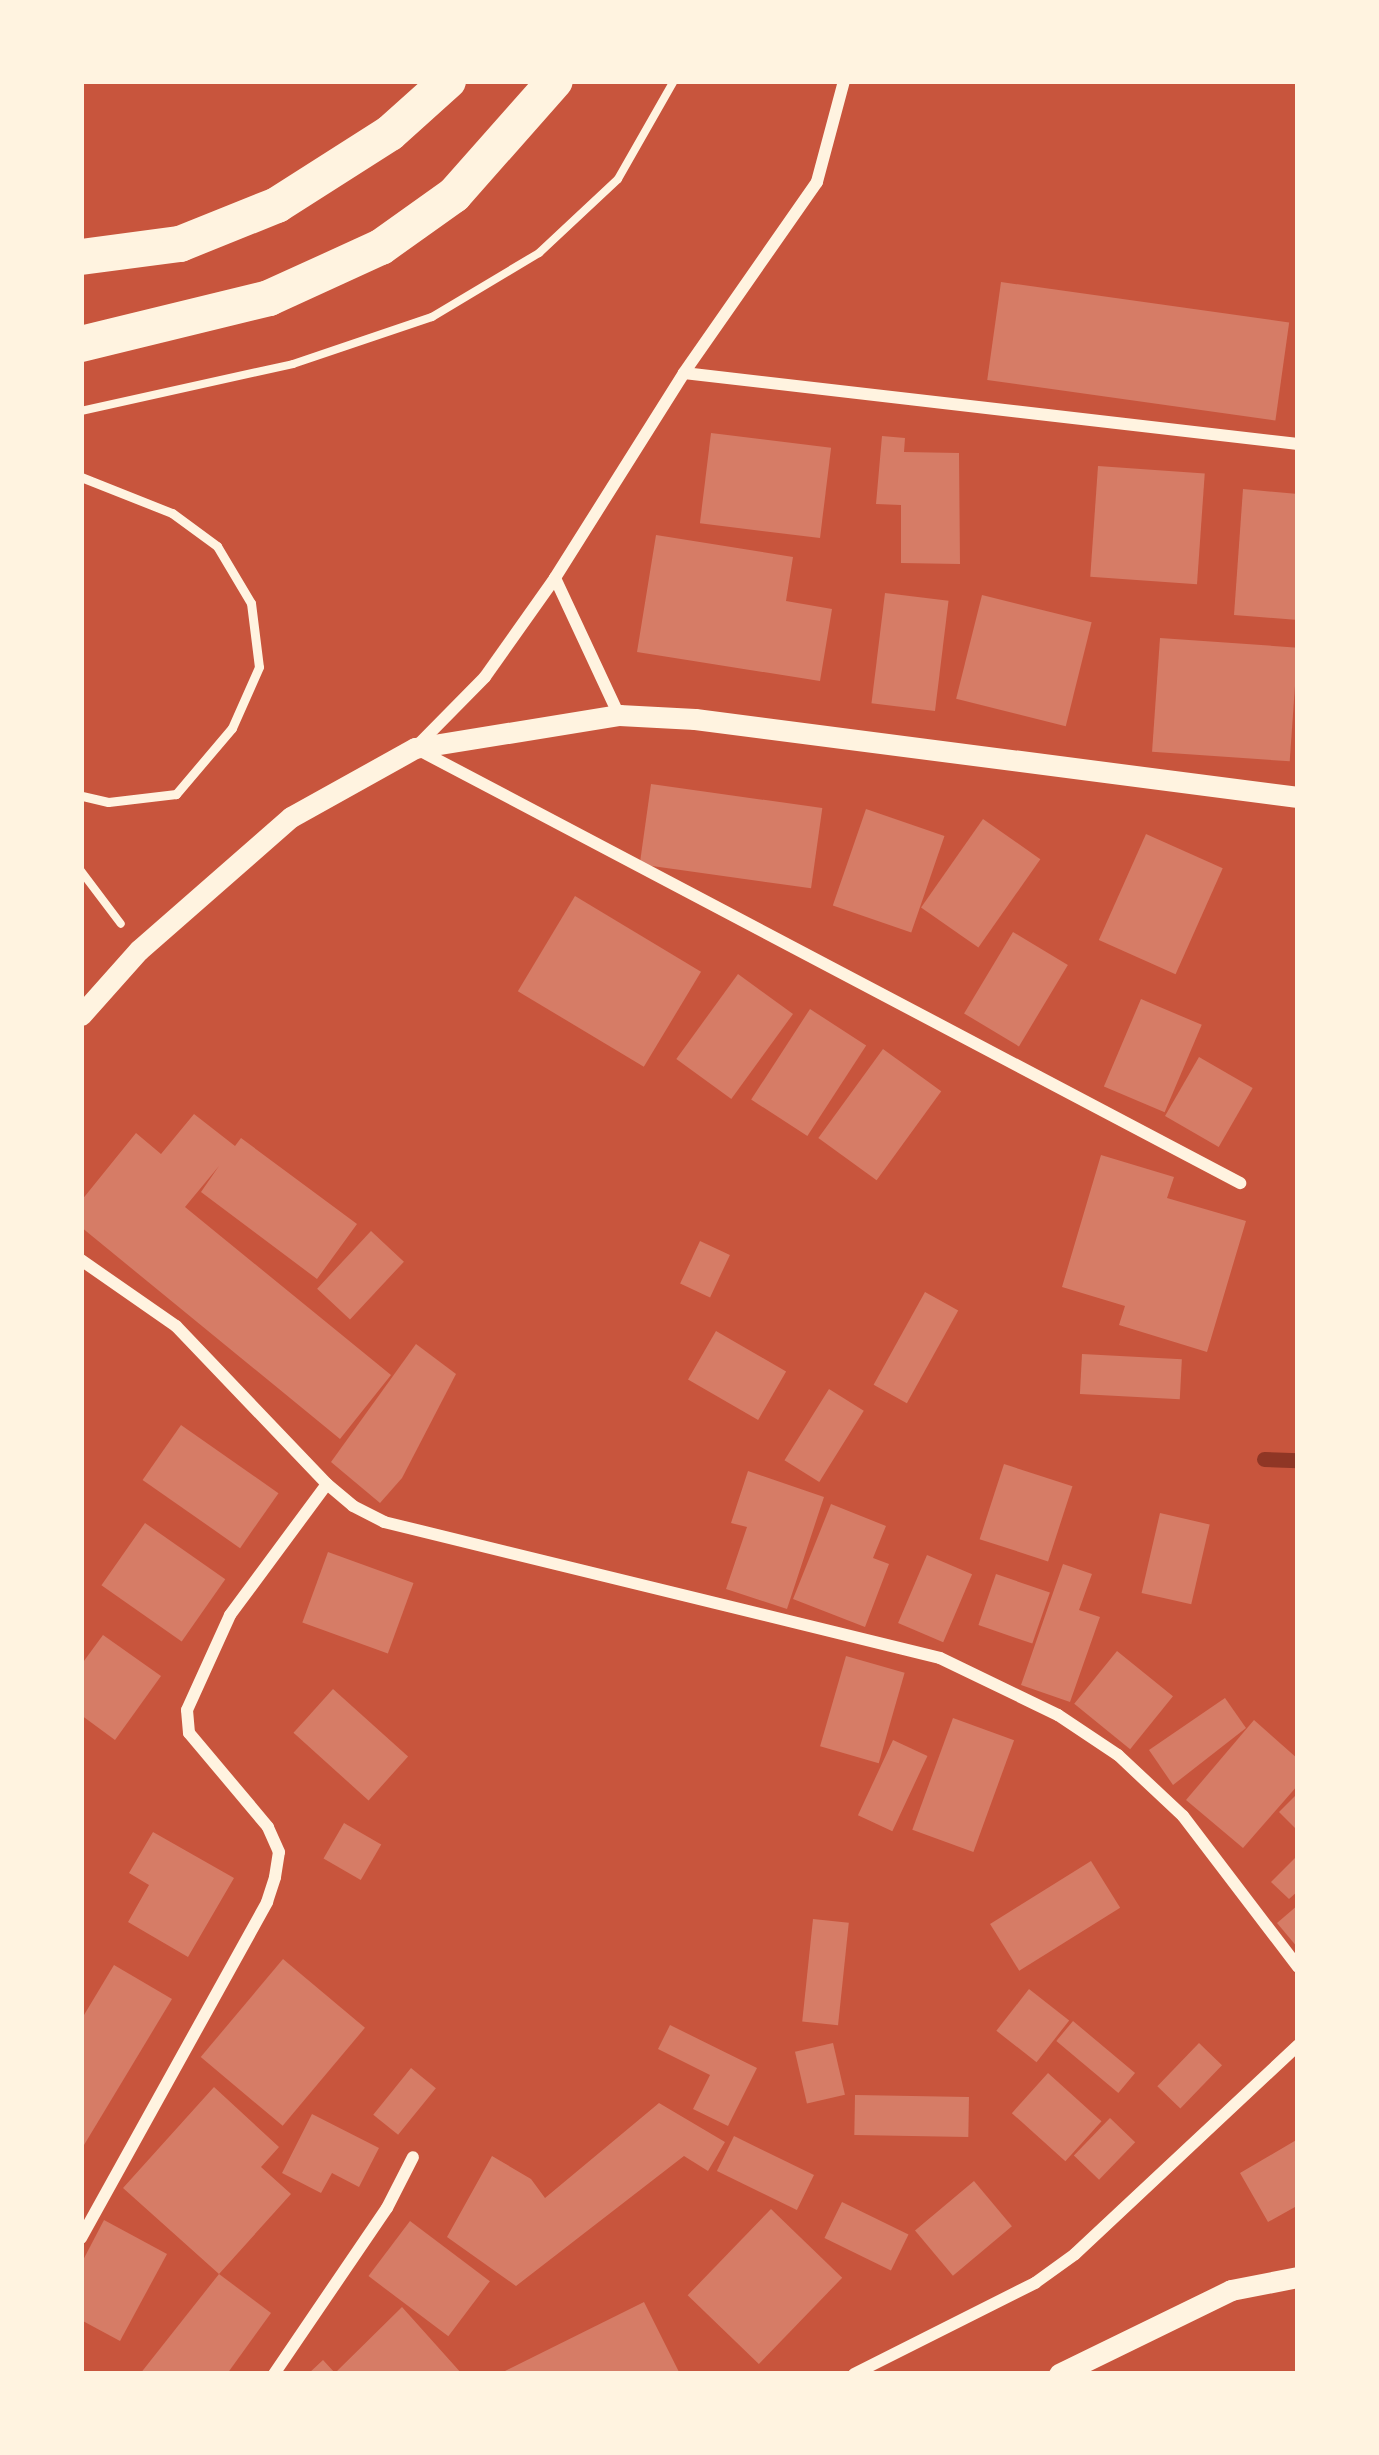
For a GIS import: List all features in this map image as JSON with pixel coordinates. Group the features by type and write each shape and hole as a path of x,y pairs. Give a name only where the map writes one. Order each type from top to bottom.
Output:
{"highway":[{"path":"81,257 180,244 278,206 390,133 448,81"},
{"path":"81,344 269,298 381,247 454,194 555,81"}],"street":[{"path":"81,1015 139,950 291,817 416,748 485,676 555,578 684,373 817,182 844,81"},
{"path":"684,373 1298,444"},
{"path":"555,578 619,715"},
{"path":"416,748 619,715 695,719 1298,796"},
{"path":"416,748 1240,1183"},
{"path":"81,1260 176,1326 327,1484 353,1507 383,1522 872,1640 940,1658 994,1682 1118,1755 1183,1816 1298,1967"},
{"path":"81,2238 271,1889 279,1852 268,1827 189,1733 187,1710 230,1615 327,1484"},
{"path":"854,2374 1035,2283 1062,2264 1298,2045"},
{"path":"274,2374 387,2208 413,2157"},
{"path":"1058,2374 1232,2290 1298,2277"}],"lane":[{"path":"81,477 172,513 217,546 250,603 259,667 232,728 176,794 108,802 81,796"}],"path":[{"path":"81,411 293,364 432,317 539,253 618,178 674,81"},
{"path":"81,871 139,950"}],"building":[{"path":"1001,282 1289,322 1275,421 987,380"},
{"path":"711,433 831,448 820,538 700,523"},
{"path":"882,436 905,438 904,452 959,453 960,564 901,563 901,505 876,504"},
{"path":"1098,466 1205,473 1197,584 1090,577"},
{"path":"1243,489 1298,494 1298,620 1234,615"},
{"path":"656,535 793,557 786,601 832,609 820,681 637,652"},
{"path":"885,593 949,601 935,711 871,703"},
{"path":"982,595 1092,622 1066,726 956,699"},
{"path":"1160,638 1298,648 1290,761 1152,752"},
{"path":"651,784 822,808 811,888 640,864"},
{"path":"866,809 944,836 911,932 833,905"},
{"path":"983,819 1040,859 978,948 921,907"},
{"path":"1146,834 1223,868 1176,974 1099,940"},
{"path":"575,896 701,972 644,1067 518,991"},
{"path":"1013,932 1068,965 1019,1046 964,1013"},
{"path":"738,974 793,1014 731,1099 676,1059"},
{"path":"1141,999 1202,1025 1165,1112 1104,1086"},
{"path":"810,1009 866,1045 807,1136 751,1100"},
{"path":"883,1049 941,1091 877,1180 818,1138"},
{"path":"1199,1057 1253,1088 1219,1147 1165,1116"},
{"path":"194,1114 235,1146 241,1138 357,1224 317,1279 201,1192 219,1166 185,1207 391,1375 340,1439 81,1227 81,1201 136,1133 161,1154"},
{"path":"1101,1155 1174,1177 1167,1198 1246,1221 1207,1352 1119,1325 1125,1306 1062,1287"},
{"path":"371,1231 404,1262 350,1319 317,1289"},
{"path":"700,1241 730,1255 710,1298 680,1284"},
{"path":"925,1292 958,1310 907,1403 874,1385"},
{"path":"716,1331 786,1372 758,1420 688,1379"},
{"path":"416,1344 456,1374 402,1478 380,1503 331,1462"},
{"path":"1082,1354 1182,1359 1180,1399 1080,1394"},
{"path":"829,1389 864,1411 819,1482 784,1460"},
{"path":"181,1425 278,1493 240,1548 143,1480"},
{"path":"1004,1464 1072,1486 1048,1561 980,1539"},
{"path":"748,1471 824,1497 787,1609 726,1589 747,1527 731,1523"},
{"path":"831,1504 886,1526 873,1558 889,1564 865,1627 793,1599"},
{"path":"1160,1513 1210,1524 1191,1604 1142,1593"},
{"path":"145,1523 225,1579 182,1641 101,1585"},
{"path":"328,1552 414,1583 388,1654 302,1622"},
{"path":"927,1555 972,1574 943,1642 898,1623"},
{"path":"1063,1564 1092,1574 1079,1610 1100,1617 1070,1702 1021,1685"},
{"path":"996,1574 1050,1593 1032,1644 978,1625"},
{"path":"103,1635 161,1676 115,1740 81,1715 81,1665"},
{"path":"1117,1651 1173,1696 1130,1749 1074,1704"},
{"path":"846,1656 905,1673 879,1763 820,1746"},
{"path":"333,1689 408,1757 369,1800 294,1733"},
{"path":"1225,1698 1246,1728 1173,1785 1149,1750"},
{"path":"953,1718 1014,1740 973,1852 912,1830"},
{"path":"1254,1720 1298,1759 1298,1785 1243,1848 1186,1800"},
{"path":"893,1740 927,1756 892,1831 858,1815"},
{"path":"1298,1793 1298,1831 1279,1812"},
{"path":"344,1823 381,1844 361,1880 324,1859"},
{"path":"153,1832 234,1878 188,1957 128,1922 149,1885 129,1873"},
{"path":"1298,1855 1298,1891 1289,1899 1271,1882"},
{"path":"1091,1861 1120,1908 1019,1971 990,1924"},
{"path":"1298,1905 1298,1948 1277,1923"},
{"path":"813,1919 849,1923 838,2025 802,2021"},
{"path":"283,1959 365,2028 283,2126 201,2057"},
{"path":"114,1965 172,1999 84,2145 81,2020"},
{"path":"1029,1989 1069,2020 1037,2062 996,2031"},
{"path":"1073,2021 1135,2073 1118,2093 1056,2041"},
{"path":"670,2025 757,2068 728,2126 693,2109 710,2075 658,2049"},
{"path":"833,2043 845,2095 807,2103 795,2052"},
{"path":"1199,2043 1222,2065 1180,2108 1157,2086"},
{"path":"411,2068 436,2088 398,2135 373,2115"},
{"path":"1048,2073 1102,2121 1065,2161 1012,2113"},
{"path":"214,2087 279,2147 261,2167 291,2194 219,2274 123,2188"},
{"path":"855,2095 969,2097 968,2137 854,2135"},
{"path":"659,2103 725,2142 708,2171 684,2156 516,2286 447,2237 492,2156 531,2179 545,2198"},
{"path":"312,2114 379,2148 359,2187 332,2173 321,2193 282,2173"},
{"path":"1110,2118 1135,2142 1099,2180 1074,2155"},
{"path":"734,2136 814,2175 797,2210 717,2171"},
{"path":"1298,2139 1298,2213 1295,2207 1268,2222 1240,2173"},
{"path":"974,2181 1012,2226 953,2276 915,2230"},
{"path":"842,2202 909,2234 891,2270 824,2238"},
{"path":"771,2209 842,2278 759,2364 688,2295"},
{"path":"104,2220 167,2254 120,2341 81,2320 81,2264"},
{"path":"410,2221 490,2281 448,2336 368,2276"},
{"path":"219,2274 271,2313 227,2374 140,2374"},
{"path":"644,2302 680,2374 499,2374"},
{"path":"402,2307 462,2374 308,2374 323,2360 335,2373"}],"waterway":[{"path":"1264,1459 1298,1460"}]}
